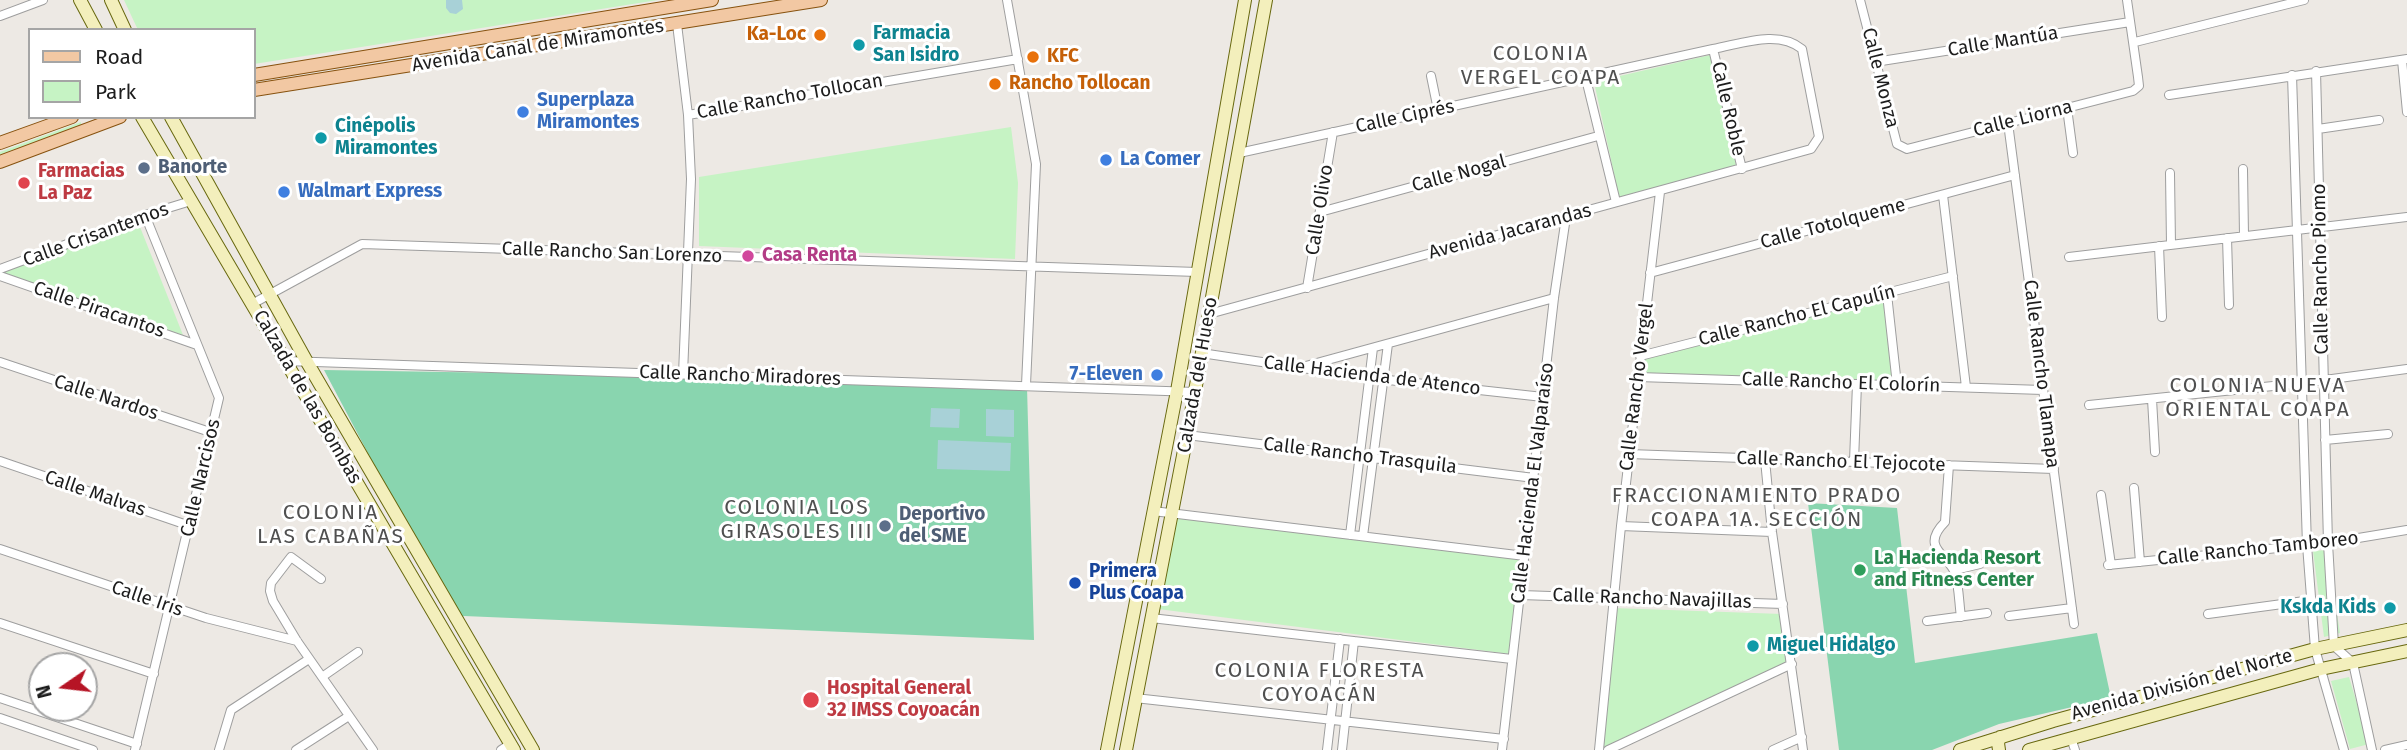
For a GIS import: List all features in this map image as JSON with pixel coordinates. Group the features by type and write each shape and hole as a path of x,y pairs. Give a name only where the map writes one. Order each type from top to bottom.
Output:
{"main road":[{"path":"80,0 95,28"},
{"path":"111,0 124,28"},
{"name":"Avenida Canal de Miramontes","path":"256,75 712,0"},
{"name":"Avenida Canal de Miramontes","path":"256,90 821,0"},
{"name":"Calzada del Hueso","path":"1107,750 1177,390 1245,0"},
{"name":"Calzada del Hueso","path":"1126,750 1187,435 1266,0"},
{"path":"0,144 67,119"},
{"path":"1,163 115,119"},
{"name":"Calzada de las Bombas","path":"143,119 286,361 508,748"},
{"name":"Calzada de las Bombas","path":"173,119 307,362 533,750"},
{"path":"239,282 259,293 270,293"},
{"name":"Avenida División del Norte","path":"1960,750 2000,743 2192,683 2315,649 2407,630"},
{"name":"Avenida División del Norte","path":"2029,750 2073,744 2197,703 2321,669 2407,652"},
{"path":"2211,678 2207,689 2217,698"},
{"path":"2192,683 2201,691 2201,698 2197,703"}],"street":[{"path":"0,16 43,0"},
{"path":"1007,0 1036,164 1026,385"},
{"name":"Calle Monza","path":"1860,0 1896,144 1907,149"},
{"path":"2127,0 2134,43 2304,0"},
{"name":"Calle Mantúa","path":"1875,62 2130,22"},
{"path":"677,24 688,115 691,179 683,374"},
{"name":"Calle Ciprés","path":"1239,153 1713,49 1778,38 1792,41 1802,49 1819,136 1811,149"},
{"name":"Calle Liorna","path":"1907,149 2133,91 2139,86 2134,43"},
{"name":"Calle Roble","path":"1713,49 1742,169"},
{"name":"Calle Rancho Tollocan","path":"688,115 1018,59"},
{"path":"2169,95 2405,59 2407,112"},
{"name":"Calle Rancho Piomo","path":"2315,71 2328,543 2334,646"},
{"name":"Calle Rancho Piomo","path":"2292,75 2307,545 2315,649 2344,750"},
{"path":"1431,76 1438,110"},
{"path":"1586,79 1616,202"},
{"path":"2067,108 2073,153"},
{"path":"2318,129 2379,120"},
{"name":"Calle Rancho Tlamapa","path":"2008,123 2074,624"},
{"name":"Calle Olivo","path":"1307,288 1333,132"},
{"name":"Calle Nogal","path":"1320,212 1598,136"},
{"name":"Avenida Jacarandas","path":"1209,314 1811,149"},
{"path":"2243,169 2244,236"},
{"path":"2170,173 2171,245"},
{"name":"Calle Totolqueme","path":"1650,273 2015,175"},
{"name":"Calle Rancho Vergel","path":"1599,750 1613,599 1660,192"},
{"path":"1943,195 1966,387"},
{"name":"Calle Crisantemos","path":"0,269 145,215 191,201"},
{"name":"Calle Narcisos","path":"136,747 213,433 219,398 145,215"},
{"name":"Calle Hacienda El Valparaíso","path":"1502,750 1554,298 1566,217"},
{"path":"2070,257 2407,217"},
{"path":"2227,238 2229,305"},
{"name":"Calle Rancho San Lorenzo","path":"252,304 362,244 1198,272"},
{"path":"2159,246 2162,317"},
{"name":"Calle Piracantos","path":"0,276 197,345"},
{"name":"Calle Rancho El Capulín","path":"1640,356 1953,276"},
{"path":"1887,294 1897,385"},
{"path":"1300,368 1554,298"},
{"path":"1363,536 1388,344"},
{"path":"1350,535 1373,348"},
{"name":"Calle Hacienda de Atenco","path":"1201,353 1370,378 1543,397"},
{"name":"Calle Rancho Miradores","path":"286,361 1195,392"},
{"name":"Calle Nardos","path":"0,362 213,433"},
{"path":"2089,405 2407,369"},
{"name":"Calle Rancho El Colorín","path":"1638,377 2043,390"},
{"path":"1854,461 1857,384"},
{"path":"2152,399 2155,452"},
{"path":"2325,440 2388,434"},
{"name":"Calle Rancho Trasquila","path":"1187,435 1534,478"},
{"name":"Calle Rancho El Tejocote","path":"1629,454 2054,469"},
{"path":"1765,460 1772,532 1803,750"},
{"name":"Calle Malvas","path":"0,461 190,526"},
{"path":"1949,465 1945,522 1935,537 1939,555 1955,570 1961,617"},
{"path":"2134,488 2140,562"},
{"name":"Calle Rancho Tamboreo","path":"2101,495 2109,565 2328,543 2407,530"},
{"path":"1153,511 1525,556"},
{"path":"1621,526 1772,532"},
{"name":"Calle Iris","path":"0,549 206,618 297,641"},
{"path":"321,579 291,557 271,583 270,591 273,601 297,641 373,750"},
{"path":"1955,570 1980,564"},
{"name":"Calle Rancho Navajillas","path":"1521,595 1783,604"},
{"path":"2208,614 2312,600"},
{"path":"2008,616 2072,608"},
{"path":"1927,621 1987,614"},
{"path":"1151,618 1512,659"},
{"path":"0,622 154,674"},
{"path":"1327,750 1340,639"},
{"path":"1342,750 1354,641"},
{"path":"2334,646 2353,663 2372,750"},
{"path":"322,677 358,652"},
{"path":"219,750 230,710 309,659"},
{"path":"1608,750 1792,664"},
{"path":"0,698 136,747"},
{"path":"1135,698 1504,738"},
{"path":"296,750 349,716"},
{"path":"0,719 93,750"},
{"path":"1773,750 1802,737"},
{"path":"2385,750 2407,746"}],"green space":[{"path":"124,0 658,0 256,64 256,28 137,28"},
{"path":"1710,55 1737,169 1620,201 1594,82"},
{"path":"81,122 81,125 0,155 0,152"},
{"path":"1011,127 1018,183 1015,259 699,246 699,177"},
{"path":"138,222 183,335 0,273 0,271"},
{"path":"1884,297 1896,383 1644,376 1645,355"},
{"path":"324,370 687,376 1027,387 1034,640 464,616 456,620"},
{"name":"La Hacienda Resort and Fitness Center","path":"1808,503 1897,508 1915,663 2097,633 2111,698 1999,724 1932,750 1839,750"},
{"path":"1178,516 1520,559 1510,654 1158,609"},
{"path":"2327,550 2340,633 2324,637 2313,551"},
{"path":"1613,608 1782,614 1786,663 1603,749"},
{"path":"2349,677 2369,744 2350,749 2331,681"}],"water":[{"path":"446,0 462,0 463,9 456,14 450,13 446,8"},
{"path":"931,408 960,409 959,428 930,427"},
{"path":"986,409 1014,410 1014,437 986,436"},
{"path":"938,440 1011,443 1010,471 937,469"}],"place":[{"name":"Ka-Loc","path":"820,35"},
{"name":"Farmacia San Isidro","path":"859,45"},
{"name":"KFC","path":"1033,57"},
{"name":"Rancho Tollocan","path":"995,84"},
{"name":"Superplaza Miramontes","path":"523,112"},
{"name":"Cinépolis Miramontes","path":"321,138"},
{"name":"La Comer","path":"1106,160"},
{"name":"Banorte","path":"144,168"},
{"name":"Farmacias La Paz","path":"24,183"},
{"name":"Walmart Express","path":"284,192"},
{"name":"Casa Renta","path":"748,256"},
{"name":"7-Eleven","path":"1157,375"},
{"name":"Deportivo del SME","path":"885,526"},
{"name":"La Hacienda Resort and Fitness Center","path":"1860,570"},
{"name":"Primera Plus Coapa","path":"1075,583"},
{"name":"Kskda Kids","path":"2390,608"},
{"name":"Miguel Hidalgo","path":"1753,646"},
{"name":"Hospital General 32 IMSS Coyoacán","path":"811,700"}],"district":[{"name":"COLONIA VERGEL COAPA","path":"1541,66"},
{"name":"COLONIA NUEVA ORIENTAL COAPA","path":"2258,398"},
{"name":"FRACCIONAMIENTO PRADO COAPA 1A. SECCIÓN","path":"1757,508"},
{"name":"COLONIA LOS GIRASOLES III","path":"797,520"},
{"name":"COLONIA LAS CABAÑAS","path":"331,525"},
{"name":"COLONIA FLORESTA COYOACÁN","path":"1320,683"}]}
